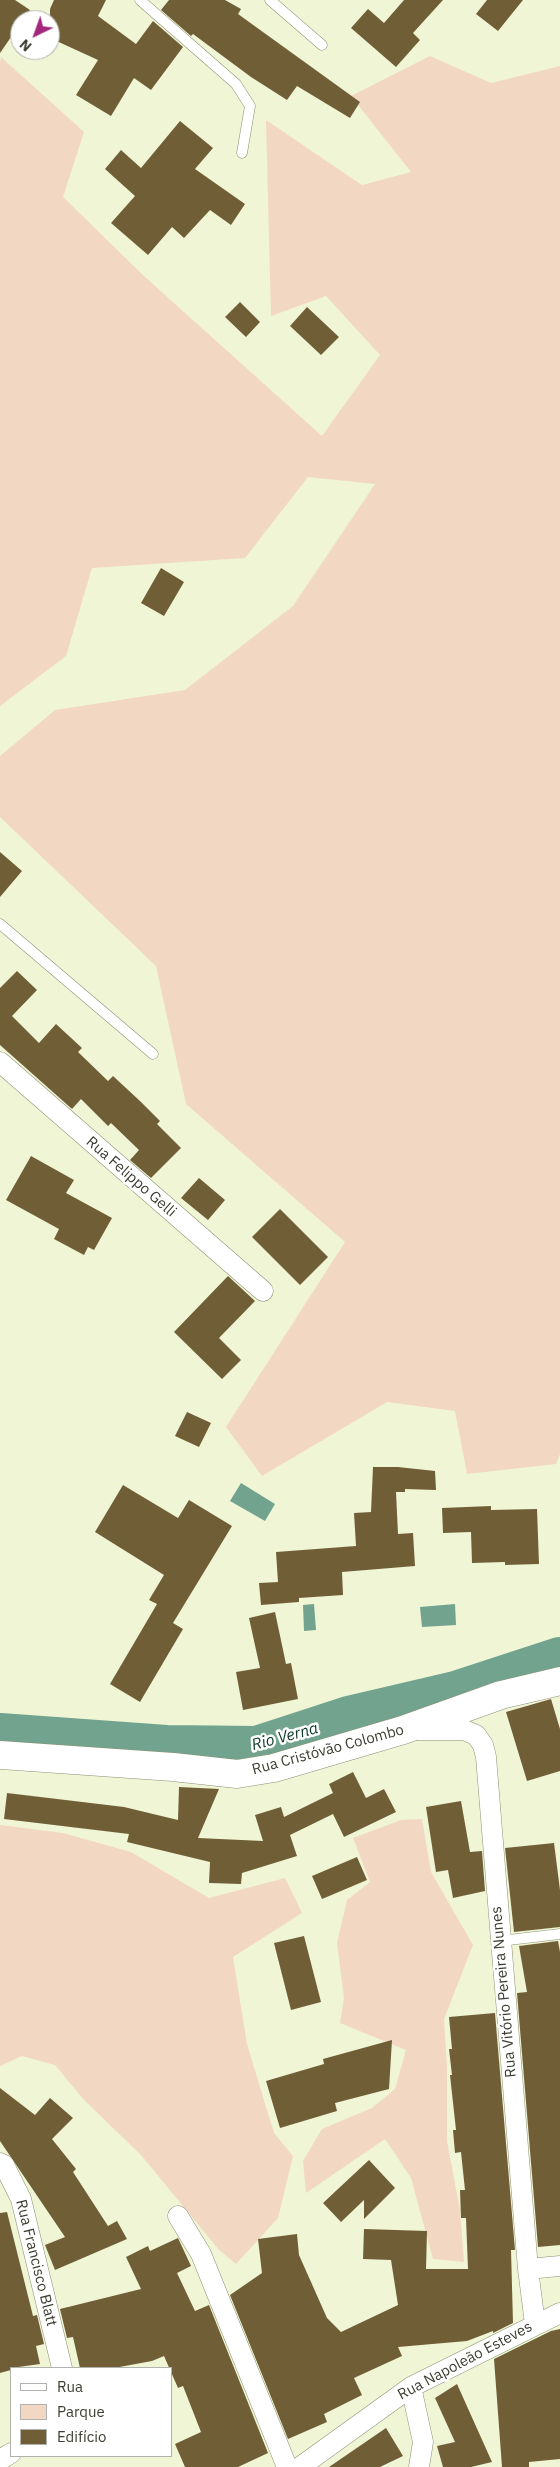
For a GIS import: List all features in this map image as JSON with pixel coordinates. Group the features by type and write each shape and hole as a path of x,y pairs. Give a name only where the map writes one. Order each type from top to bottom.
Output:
{"main road":[{"name":"Rua Cristóvão Colombo","path":"0,1755 173,1767 237,1774 274,1768 403,1730 501,1695 560,1681"}],"street":[{"name":"Rua Felippo Gelli","path":"0,1062 263,1291"},
{"name":"Rua Vitório Pereira Nunes","path":"403,1730 464,1730 476,1735 483,1745 486,1757 528,2269 535,2324"},
{"name":"Rua Francisco Blatt","path":"0,2163 4,2166 21,2199 62,2367"},
{"path":"178,2216 201,2254 287,2467"},
{"path":"528,2269 560,2266"},
{"name":"Rua Napoleão Esteves","path":"300,2467 411,2387 560,2313"},
{"path":"411,2387 423,2442 419,2467"}],"lane":[{"path":"140,0 236,84 250,106 242,153"},
{"path":"270,0 322,45"},
{"path":"0,924 153,1054"},
{"path":"500,1941 560,1934"}],"green space":[{"path":"430,56 491,83 560,66 560,1454 556,1464 467,1474 455,1411 387,1402 262,1476 226,1427 345,1242 186,1104 156,966 0,817 0,756 55,710 185,690 293,606 375,484 308,477 245,558 92,568 66,656 0,706 0,62 1,57 84,132 63,197 145,277 322,436 380,355 326,296 271,316 266,120 362,185 411,172 351,96"},
{"path":"422,1819 431,1872 473,1945 444,2019 447,2067 447,2141 460,2210 464,2262 433,2259 411,2178 385,2139 306,2193 303,2161 322,2129 372,2108 395,2089 406,2050 340,2023 344,1998 337,1943 347,1900 370,1882 353,1838 401,1820"},
{"path":"0,1825 63,1833 131,1852 209,1898 285,1878 302,1913 233,1957 247,2044 274,2133 293,2156 278,2218 236,2264 219,2250 141,2155 84,2100 55,2065 22,2056 0,2066"}],"shaded area":[{"path":"241,1483 275,1504 265,1521 230,1501"},
{"path":"314,1604 316,1630 304,1631 303,1605"},
{"path":"455,1604 456,1625 422,1627 420,1607"}],"building":[{"path":"0,0 15,0 30,10 10,10 10,38 0,53"},
{"path":"54,0 106,0 98,16 136,44 153,21 183,47 151,90 134,78 111,116 76,95 98,60 60,43 60,10 50,9"},
{"path":"169,0 225,0 241,9 238,14 360,102 350,118 297,86 287,100 251,77 193,34 191,36 161,10"},
{"path":"404,0 443,0 413,33 420,40 396,67 351,28 368,9 384,23"},
{"path":"487,0 523,0 498,31 476,14"},
{"path":"180,121 213,148 195,169 245,204 231,225 210,210 184,238 172,227 148,255 111,223 135,196 105,169 121,150 141,168"},
{"path":"240,302 260,322 246,337 225,317"},
{"path":"307,307 339,337 321,355 290,326"},
{"path":"161,568 184,582 164,616 141,603"},
{"path":"0,852 22,871 0,897"},
{"path":"17,971 37,990 12,1016 39,1043 56,1024 82,1048 78,1052 108,1081 113,1076 140,1101 160,1121 157,1124 181,1148 151,1178 130,1160 139,1150 111,1123 108,1126 81,1099 72,1109 0,1045 0,988"},
{"path":"31,1156 74,1180 66,1193 112,1218 94,1250 88,1247 84,1255 54,1239 59,1229 6,1200"},
{"path":"199,1178 225,1200 208,1220 181,1198"},
{"path":"280,1209 328,1257 300,1285 252,1237"},
{"path":"228,1276 255,1301 219,1338 241,1360 222,1379 174,1332"},
{"path":"187,1412 211,1423 199,1447 175,1436"},
{"path":"373,1467 398,1467 435,1471 436,1490 405,1489 405,1492 396,1492 398,1534 413,1533 415,1566 342,1572 343,1595 299,1598 299,1602 261,1605 259,1583 278,1582 276,1552 356,1546 354,1513 371,1512"},
{"path":"123,1485 178,1518 189,1500 232,1526 173,1623 183,1629 140,1702 110,1684 157,1604 149,1600 164,1575 95,1532"},
{"path":"491,1506 491,1510 537,1509 539,1564 505,1565 505,1562 472,1563 471,1532 443,1533 442,1508"},
{"path":"275,1612 286,1664 291,1663 298,1699 243,1710 236,1672 260,1668 249,1618"},
{"path":"551,1699 560,1729 560,1771 527,1781 506,1712"},
{"path":"353,1772 366,1798 384,1789 396,1812 344,1837 333,1814 290,1835 297,1856 242,1873 241,1884 209,1883 210,1862 127,1842 129,1834 4,1819 7,1793 124,1807 178,1820 179,1787 219,1789 198,1838 263,1841 255,1815 281,1807 284,1817 333,1793 329,1784"},
{"path":"461,1801 470,1852 482,1851 485,1891 453,1898 448,1870 436,1872 426,1807"},
{"path":"554,1843 560,1890 560,1927 514,1932 505,1848"},
{"path":"357,1857 367,1880 322,1899 312,1876"},
{"path":"304,1936 321,2002 291,2010 274,1943"},
{"path":"558,1941 560,1952 560,2245 538,2247 517,1993 527,1992 519,1946"},
{"path":"495,2013 515,2250 511,2250 513,2323 493,2333 493,2331 467,2341 398,2347 402,2356 354,2378 362,2395 324,2414 327,2422 288,2439 230,2295 262,2273 258,2239 297,2234 299,2255 327,2318 341,2332 398,2305 391,2260 363,2259 364,2229 427,2231 426,2269 468,2269 466,2218 461,2218 460,2190 465,2190 461,2152 455,2153 453,2130 456,2130 450,2075 452,2075 449,2049 452,2049 449,2017"},
{"path":"392,2040 389,2089 335,2103 337,2111 280,2128 266,2081 324,2064 323,2059"},
{"path":"0,2088 35,2115 50,2098 73,2118 52,2139 76,2169 73,2172 108,2226 117,2221 127,2239 55,2270 45,2245 65,2237 0,2141"},
{"path":"369,2160 395,2188 364,2219 364,2200 341,2222 323,2203"},
{"path":"7,2212 33,2316 37,2315 44,2344 36,2346 40,2364 10,2367 10,2370 0,2373 0,2213"},
{"path":"178,2238 191,2266 177,2273 195,2311 209,2305 268,2453 238,2467 185,2467 175,2444 201,2432 183,2386 178,2388 172,2374 172,2367 169,2367 164,2356 152,2361 119,2367 80,2367 73,2337 67,2338 60,2309 141,2289 126,2257 148,2246 150,2251"},
{"path":"560,2329 560,2459 529,2462 529,2467 502,2467 494,2359 551,2331"},
{"path":"457,2384 492,2462 471,2467 443,2467 437,2446 455,2442 435,2398"},
{"path":"386,2428 403,2456 380,2467 329,2467"}],"waterway":[{"name":"Rio Verna","path":"0,1735 166,1747 257,1748 349,1718 456,1693 560,1659"}]}
